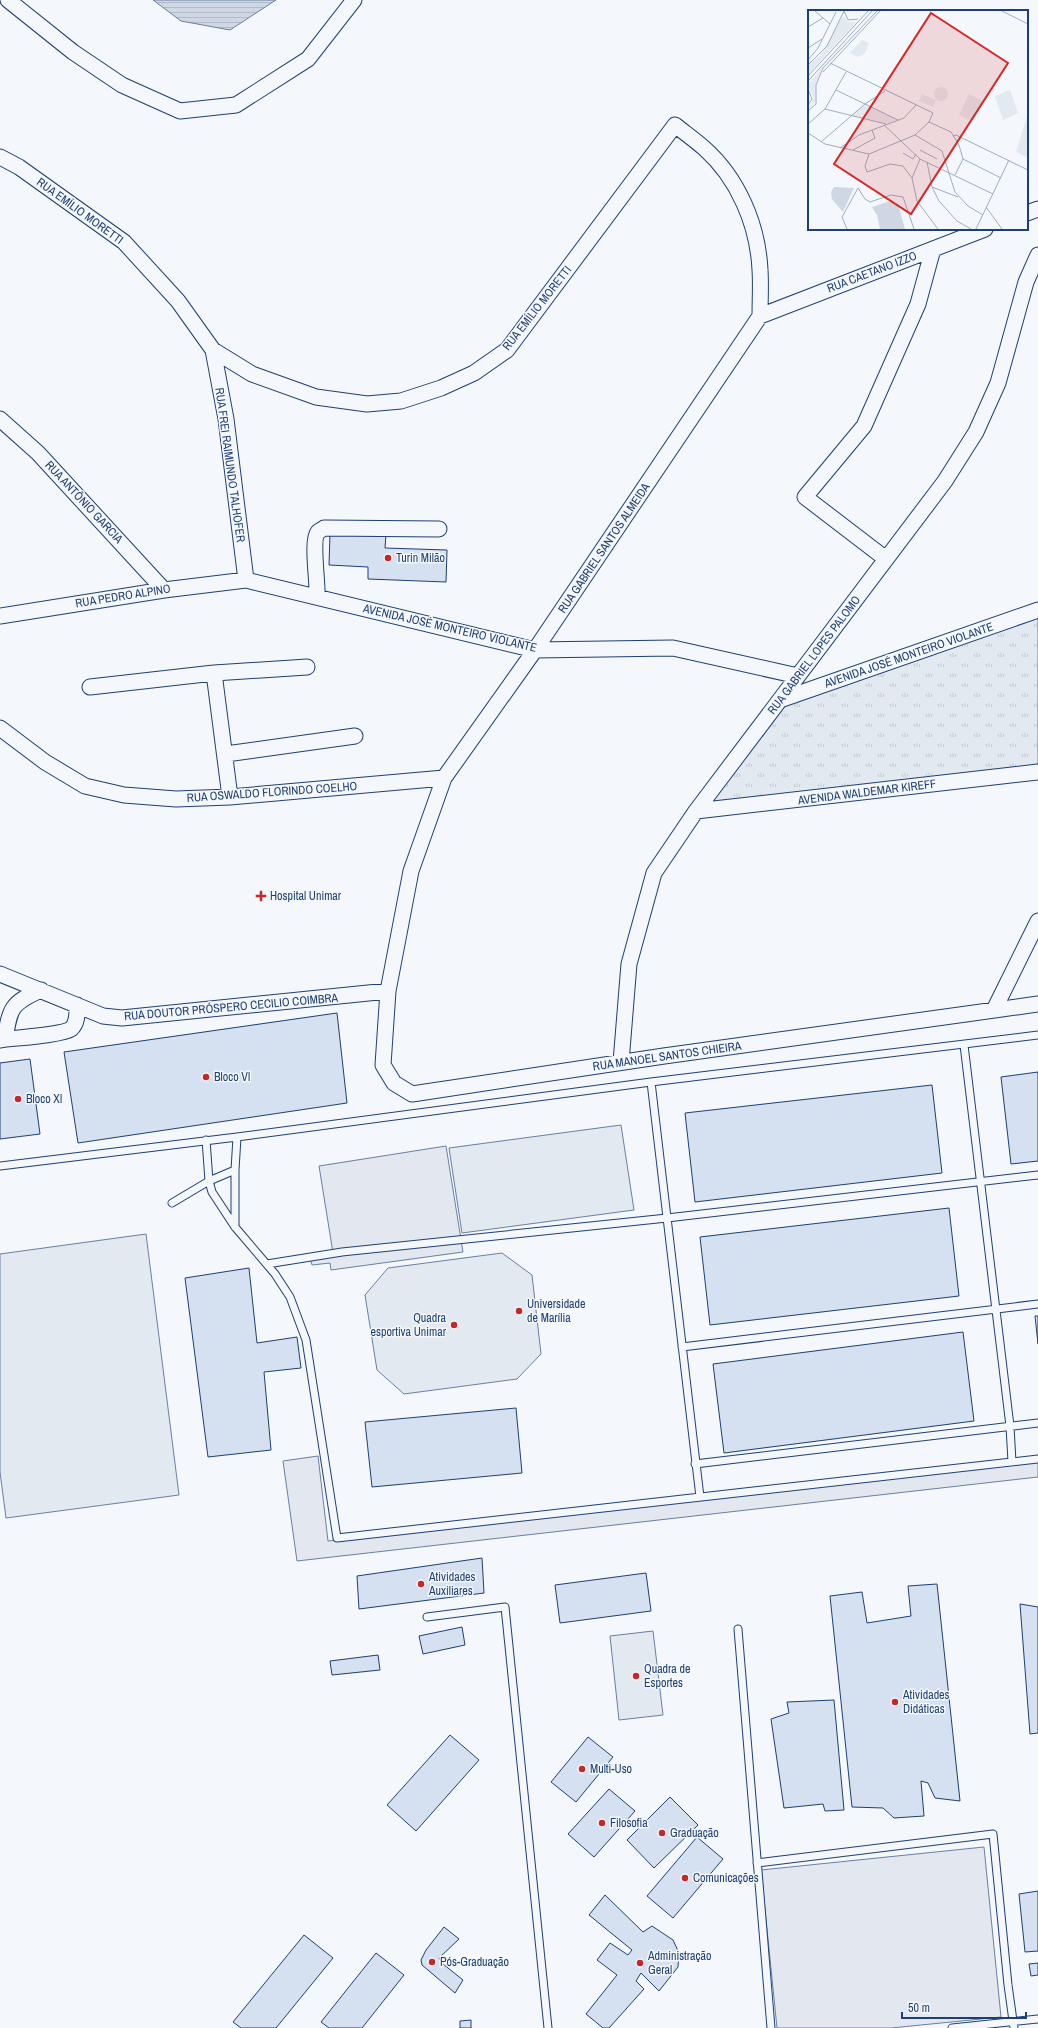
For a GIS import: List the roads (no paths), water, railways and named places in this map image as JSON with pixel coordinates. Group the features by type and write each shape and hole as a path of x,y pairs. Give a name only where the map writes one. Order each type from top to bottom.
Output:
{"street":[{"path":"8,0 72,52 122,85 180,111 236,105 302,64 308,59 354,0"},
{"name":"RUA EMÍLIO MORETTI","path":"0,157 19,167 124,242 178,301 212,350 252,374 316,397 367,404 402,401 441,388 474,373 507,350 675,125 705,148 729,177 744,203 755,240 760,270 760,316"},
{"path":"1028,213 1038,209"},
{"name":"RUA CAETANO IZZO","path":"760,316 982,230"},
{"path":"886,559 805,497 864,426 918,304 933,249"},
{"name":"RUA GABRIEL LOPES PALOMO","path":"621,1062 628,964 654,873 696,811 945,481 976,432 998,383 1026,282 1038,255"},
{"name":"RUA GABRIEL SANTOS ALMEIDA","path":"388,991 411,872 444,778 535,650 760,316"},
{"name":"RUA FREI RAIMUNDO TALHOFER","path":"212,350 226,419 246,580"},
{"name":"RUA ANTÔNIO GARCIA","path":"0,419 38,453 164,590"},
{"path":"317,596 318,583 315,539 318,531 324,528 439,529"},
{"name":"AVENIDA JOSÉ MONTEIRO VIOLANTE","path":"246,580 535,650 673,648 798,676"},
{"name":"RUA PEDRO ALPINO","path":"0,616 164,590 246,580"},
{"name":"AVENIDA JOSÉ MONTEIRO VIOLANTE","path":"780,700 1038,610"},
{"path":"90,687 214,673 307,667"},
{"path":"214,673 226,754 230,797"},
{"name":"RUA OSWALDO FLORINDO COELHO","path":"0,728 45,762 85,786 124,795 176,799 230,797 444,778"},
{"path":"226,754 355,736"},
{"name":"AVENIDA WALDEMAR KIREFF","path":"696,811 1038,772"},
{"path":"995,1008 1038,920"},
{"name":"RUA DOUTOR PRÓSPERO CECILIO COIMBRA","path":"0,974 103,1016 122,1018 388,991"},
{"path":"41,990 16,1002 8,1019 2,1039 56,1033 70,1029 76,1020 77,1005"},
{"name":"RUA MANOEL SANTOS CHIEIRA","path":"388,991 383,1065 394,1083 412,1094 995,1008 1038,1004"}],"lane":[{"path":"0,1166 237,1137 651,1082 1038,1035"},
{"path":"964,1045 1010,1426 1012,1462"},
{"path":"651,1082 700,1497"},
{"path":"235,1227 234,1170 237,1137"},
{"path":"206,1140 209,1181 212,1192 235,1227 267,1264 290,1297 306,1340 337,1538 1038,1459"},
{"path":"172,1203 209,1181 234,1170"},
{"path":"267,1264 349,1252 667,1218 980,1183 1038,1175"},
{"path":"682,1348 1038,1304"},
{"path":"695,1464 1038,1423"},
{"path":"427,1617 505,1607 548,2028"},
{"path":"738,1629 771,2028"},
{"path":"757,1863 993,1834 1008,1985 1014,2025"},
{"path":"952,2028 1014,2025 1038,2020"}],"place":[{"name":"Turin Milão","path":"388,558"},
{"name":"Hospital Unimar","path":"261,896"},
{"name":"Bloco Vl","path":"206,1077"},
{"name":"Bloco Xl","path":"18,1099"},
{"name":"Universidade de Marília","path":"519,1311"},
{"name":"Quadra esportiva Unimar","path":"454,1325"},
{"name":"Atividades Auxiliares","path":"421,1584"},
{"name":"Quadra de Esportes","path":"636,1676"},
{"name":"Atividades Didáticas","path":"895,1702"},
{"name":"Multi-Uso","path":"582,1769"},
{"name":"Filosofia","path":"602,1823"},
{"name":"Graduação","path":"662,1833"},
{"name":"Comunicações","path":"685,1878"},
{"name":"Pós-Graduação","path":"432,1962"},
{"name":"Administração Geral","path":"640,1963"}]}
